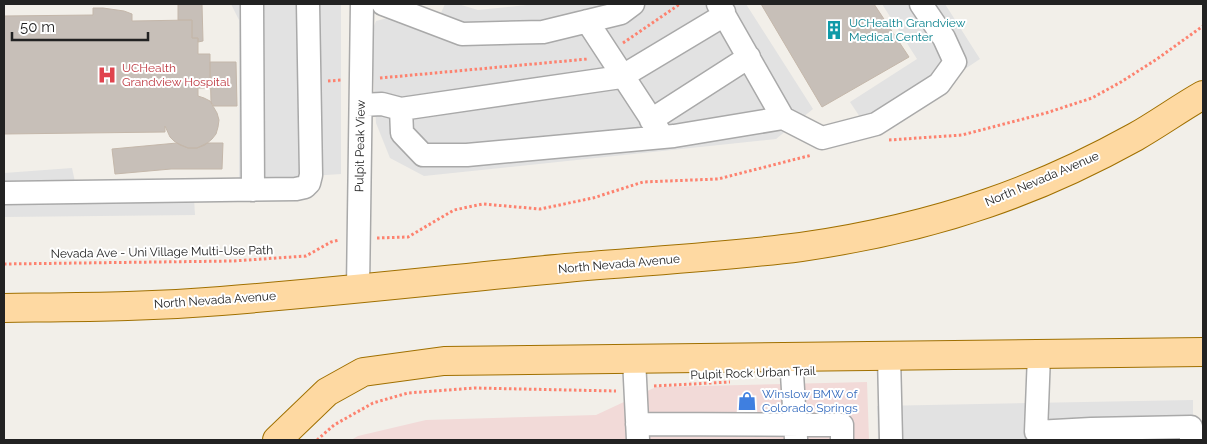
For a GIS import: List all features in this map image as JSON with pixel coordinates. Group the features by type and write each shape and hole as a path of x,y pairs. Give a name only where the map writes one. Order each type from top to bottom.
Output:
{"main road":[{"name":"North Nevada Avenue","path":"4,308 131,306 219,302 629,262 726,255 801,247 875,234 936,219 1026,189 1136,136 1203,95"},
{"path":"277,440 327,392 363,372 444,361 1203,352"}],"street":[{"path":"252,4 253,190"},
{"path":"4,193 253,190 305,187 309,183 311,175 308,4"},
{"name":"Pulpit Peak View","path":"358,288 362,4"},
{"path":"383,4 462,34 542,32 621,13 633,4"},
{"path":"401,109 402,132 423,156 466,155 657,128 783,118 822,138 876,124 939,84 955,62 944,38 921,4"},
{"path":"361,105 382,104 401,109 621,77 716,20 721,8"},
{"path":"721,8 783,118"},
{"path":"588,21 657,128"},
{"path":"657,128 749,57"},
{"path":"1040,355 1036,432 1091,434 1191,427 1191,440"},
{"path":"890,356 891,440"},
{"path":"791,357 796,433"},
{"path":"634,359 637,432 796,433 842,425 842,440"}],"path":[{"path":"620,45 680,4"},
{"path":"888,140 962,135 1046,113 1092,98 1143,68 1203,26"},
{"path":"372,79 588,59"},
{"name":"Nevada Ave - Uni Village Multi-Use Path","path":"4,264 233,261 306,256 331,242 348,238 408,237 454,210 484,204 540,209 593,198 643,182 718,179 815,154"},
{"name":"Pulpit Rock Urban Trail","path":"318,440 334,424 373,402 408,393 474,388 616,391 650,386 734,382"}],"shaded area":[{"path":"231,4 341,4 341,174 239,179 239,20"},
{"path":"445,4 458,4 478,10 536,4 746,4 813,109 776,139 424,176 390,158 376,123 371,34 376,21 395,16 431,35"},
{"path":"882,4 945,4 980,59 870,132 850,102 917,59"},
{"path":"72,168 75,182 194,199 195,215 4,217 4,173"},
{"name":"Winslow BMW of Colorado Springs","path":"867,382 869,440 351,440 358,436 426,420 596,415 656,387"},
{"path":"1193,400 1193,440 878,440 877,406"}],"building":[{"path":"178,4 202,4 203,41 198,42 198,38 192,38 192,20 178,20"},
{"name":"UCHealth Grandview Medical Center","path":"761,4 874,4 909,57 822,107"},
{"name":"UCHealth Grandview Hospital","path":"93,8 124,11 132,14 132,21 192,20 192,38 198,38 198,54 210,54 210,88 198,88 198,96 210,101 217,113 218,127 212,139 205,145 197,148 188,148 174,141 165,126 165,132 4,134 4,16 93,15"},
{"path":"210,62 236,62 237,106 214,106 211,102"},
{"path":"177,143 188,148 197,148 207,143 223,143 222,169 171,169 115,174 112,149"}],"place":[{"name":"UCHealth Grandview Medical Center","path":"834,30"},
{"name":"UCHealth Grandview Hospital","path":"107,75"},
{"name":"Winslow BMW of Colorado Springs","path":"747,401"}]}
